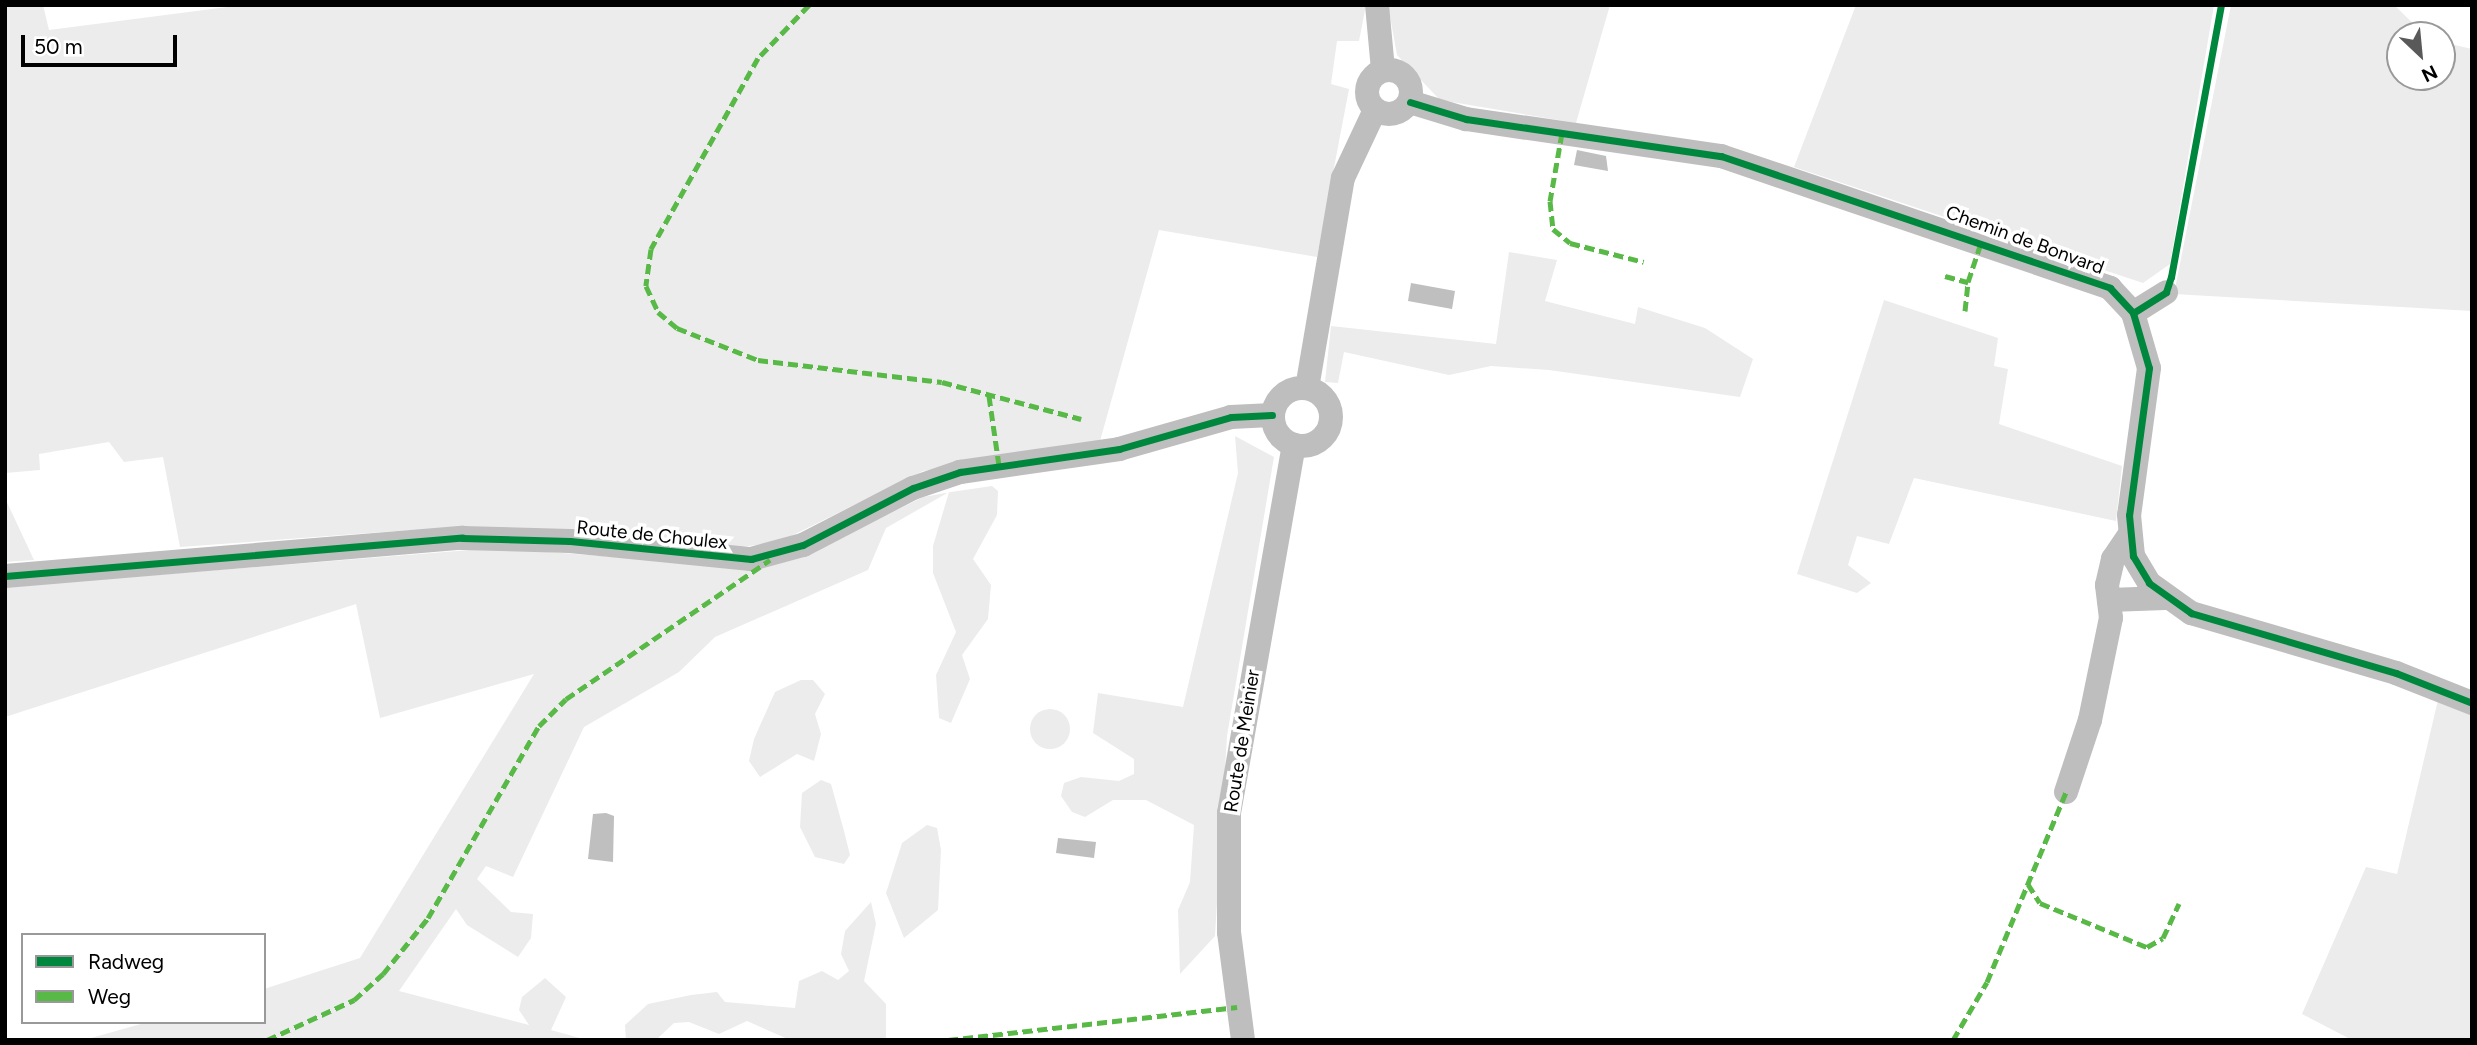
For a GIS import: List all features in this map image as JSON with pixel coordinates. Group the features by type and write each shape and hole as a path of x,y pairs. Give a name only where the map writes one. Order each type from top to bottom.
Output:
{"street":[{"path":"1307,388 1343,178 1375,110 1367,92 1383,70 1377,5"},
{"path":"1375,110 1398,113 1410,102 1410,82 1383,70"},
{"name":"Chemin de Bonvard","path":"1410,102 1466,119 1721,156 2091,279 2116,293 2133,313 2149,368 2129,535 2141,570 2165,598 2191,613 2396,673 2472,703"},
{"path":"2133,313 2166,292"},
{"path":"1307,388 1325,398 1331,418 1315,443 1294,445 1278,434 1272,415 1280,397 1307,388"},
{"name":"Route de Choulex","path":"5,576 462,538 570,541 751,559 803,545 914,488 960,472 1119,449 1231,417 1272,415"},
{"name":"Route de Meinier","path":"1242,1040 1229,932 1229,813 1294,445"},
{"path":"2066,792 2090,720 2111,618 2109,600 2113,559 2129,535"},
{"path":"2109,600 2165,598"}],"shaded area":[{"path":"5,5 43,5 49,30 243,5 1366,5 1359,41 1337,41 1331,84 1349,89 1317,257 1159,230 1100,441 923,471 779,542 741,547 410,530 180,547 163,457 124,462 109,442 39,454 40,470 5,473"},
{"path":"1388,5 1610,5 1576,123 1440,100 1397,55"},
{"path":"1856,5 2214,5 2170,264 2143,283 1794,167"},
{"path":"2231,5 2394,5 2411,21 2386,21 2386,91 2456,91 2456,45 2472,49 2472,311 2174,294"},
{"path":"1577,150 1606,156 1608,171 1574,165"},
{"path":"1509,252 1557,260 1545,301 1635,324 1638,307 1705,328 1753,359 1740,397 1549,370 1491,366 1449,375 1344,352 1338,383 1325,382 1331,326 1496,344"},
{"path":"1411,283 1455,291 1452,309 1408,301"},
{"path":"1884,300 1998,338 1994,366 2008,369 1999,424 2122,466 2116,521 1914,478 1889,544 1857,536 1848,565 1871,583 1857,593 1797,574"},
{"path":"1235,436 1274,457 1227,736 1215,936 1180,974 1178,910 1190,882 1194,825 1146,800 1113,800 1085,817 1072,812 1061,796 1064,783 1081,777 1119,781 1134,774 1134,759 1093,733 1098,693 1183,707 1238,473"},
{"path":"992,486 998,491 997,515 973,559 991,585 988,619 962,655 970,679 951,723 939,718 936,675 956,632 933,573 933,546 949,492"},
{"path":"948,493 886,528 868,570 715,637 679,672 584,727 513,877 486,866 477,879 511,912 533,914 531,938 518,957 467,925 456,909 399,991 529,1025 519,1010 522,997 545,978 566,997 551,1030 587,1040 84,1040 141,1024 266,1024 266,988 360,958 534,674 380,718 356,604 5,717 5,587 495,548 761,568 801,558 923,497"},
{"path":"5,498 34,560 5,562"},
{"path":"801,680 813,680 825,694 815,714 821,734 814,761 797,754 760,777 749,761 754,739 775,692"},
{"path":"2438,700 2472,715 2472,1040 2352,1040 2302,1014 2366,867 2397,874"},
{"path":"1050,709 1058,710 1064,715 1069,721 1069,737 1064,743 1058,748 1050,749 1042,748 1036,743 1031,737 1030,729 1031,721 1036,715 1042,710"},
{"path":"821,780 831,784 844,831 850,855 844,864 815,857 800,827 802,793"},
{"path":"606,813 614,816 613,862 588,859 593,814"},
{"path":"927,825 937,828 941,850 938,910 904,938 886,893 902,843"},
{"path":"1058,838 1096,842 1094,858 1056,853"},
{"path":"871,902 876,924 864,981 886,1004 886,1040 790,1040 747,1021 719,1034 689,1022 674,1023 656,1040 626,1040 625,1025 648,1004 691,995 717,992 725,1002 795,1008 799,981 822,971 838,980 849,971 841,954 845,931"}],"marked path":[{"path":"809,5 758,58 651,249 646,286 658,312 677,328 758,360 942,382 1081,419"},
{"path":"1562,133 1550,201 1553,229 1570,243 1644,262"},
{"path":"1945,276 1968,282 1982,240"},
{"path":"1965,311 1968,282"},
{"path":"989,396 999,465"},
{"path":"267,1040 354,1000 383,974 428,918 539,726 566,699 770,560"},
{"path":"1953,1040 1987,982 2066,792"},
{"path":"2028,884 2040,903 2147,947 2163,938 2179,903"},
{"path":"948,1040 1237,1007"}],"cycle path":[{"path":"2133,313 2166,292 2171,277 2221,5"},
{"path":"1410,102 1466,119 1721,156 2110,288 2133,313 2149,368 2129,515 2133,556 2149,583 2191,613 2396,673 2472,703"},
{"path":"5,576 462,538 570,541 751,559 803,545 913,488 960,472 1119,449 1231,417 1272,415"}]}
